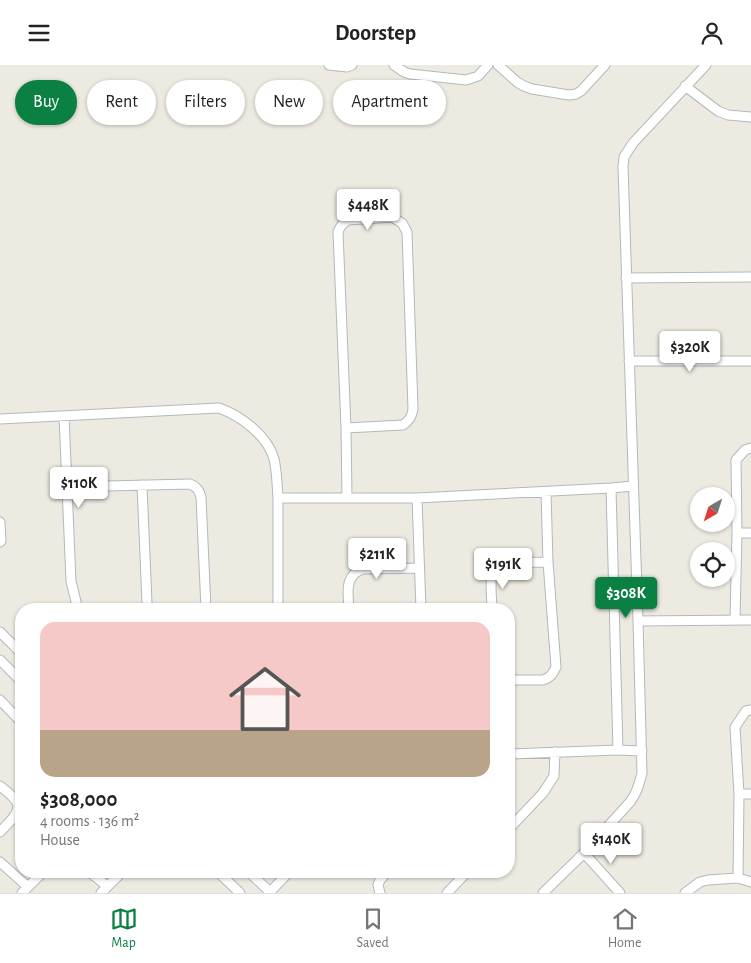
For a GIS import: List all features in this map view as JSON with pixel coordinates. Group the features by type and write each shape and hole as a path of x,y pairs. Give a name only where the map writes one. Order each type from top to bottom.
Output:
{"street":[{"path":"329,65 347,67 352,65"},
{"path":"394,65 410,74 466,80 478,76 488,65"},
{"path":"498,65 524,86 569,95 581,91 604,65"},
{"path":"543,893 584,853 635,795 642,773 622,174 624,157 633,143 706,65"},
{"path":"685,86 718,111 728,115 751,117"},
{"path":"346,428 403,425 412,417 407,232 402,223 392,217 348,220 340,227 347,498"},
{"path":"626,278 751,277"},
{"path":"629,361 751,361"},
{"path":"0,419 219,408 232,413 264,439 274,458 278,498 278,603"},
{"path":"64,416 71,581 76,603"},
{"path":"735,620 736,460 745,450 751,448"},
{"path":"66,487 190,484 195,486 200,491 201,497 206,603"},
{"path":"142,485 147,603"},
{"path":"278,498 417,498 633,486"},
{"path":"611,488 618,750"},
{"path":"515,680 543,680 551,675 556,667 548,562 546,492"},
{"path":"417,498 421,603"},
{"path":"0,522 0,542"},
{"path":"737,533 751,533"},
{"path":"492,603 491,577 496,567 502,563 548,562"},
{"path":"349,603 348,589 350,581 357,571 363,569 419,567"},
{"path":"638,621 751,620"},
{"path":"0,632 15,647"},
{"path":"1,664 15,676"},
{"path":"0,700 15,715"},
{"path":"738,878 739,794 735,727 746,711 751,711"},
{"path":"515,754 618,750 642,751"},
{"path":"515,823 544,793 554,776 555,752"},
{"path":"0,786 15,800"},
{"path":"739,794 751,794"},
{"path":"0,832 15,814"},
{"path":"584,853 620,893"},
{"path":"0,862 25,890 37,878"},
{"path":"94,878 104,890 117,878"},
{"path":"224,878 240,893"},
{"path":"255,878 270,893 284,878"},
{"path":"380,893 378,885 382,878"},
{"path":"447,893 461,878"},
{"path":"685,893 700,882 738,878 751,882"}]}
